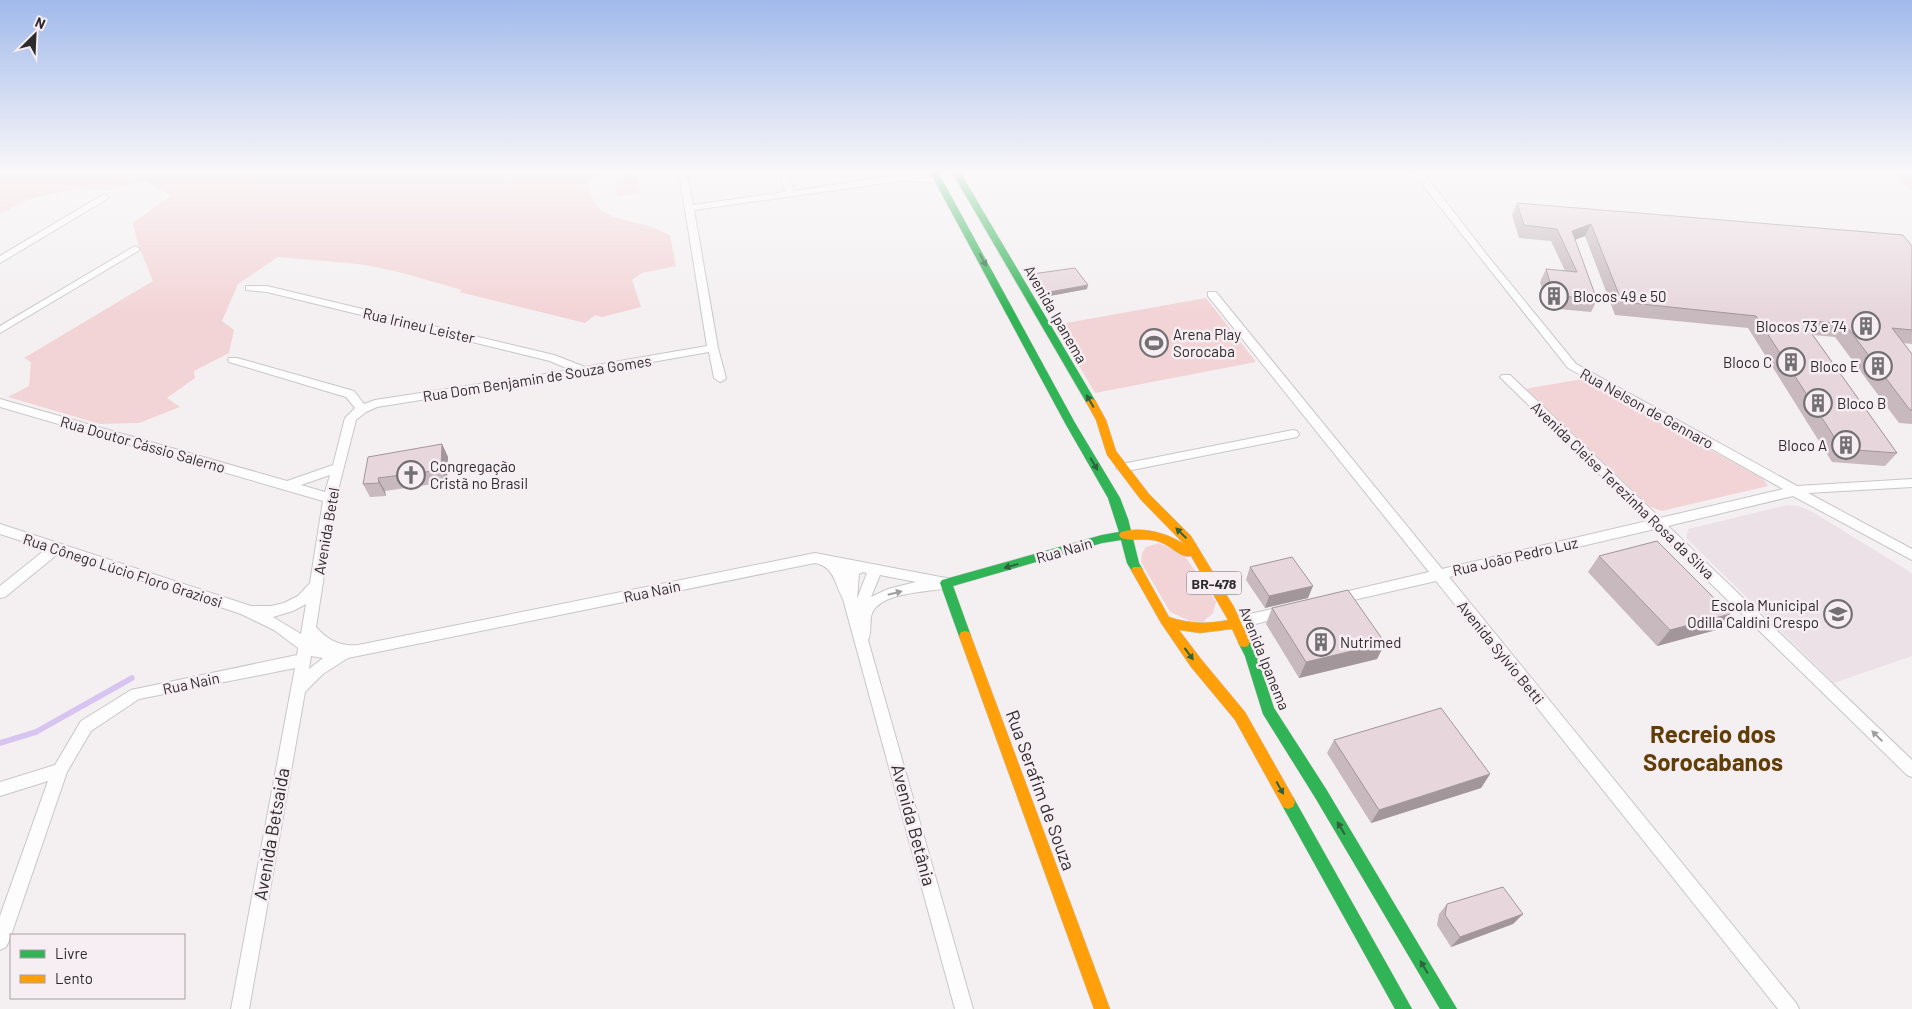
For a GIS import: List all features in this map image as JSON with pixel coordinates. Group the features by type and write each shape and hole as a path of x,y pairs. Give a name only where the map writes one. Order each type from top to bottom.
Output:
{"main road":[{"path":"959,219 1070,423 1114,498 1122,519 1133,563 1165,620 1196,664 1240,716 1404,1009"},
{"name":"Avenida Ipanema","path":"984,219 1101,420 1112,452 1122,468 1145,497 1187,539 1220,594 1252,656 1268,710 1321,794 1449,1009"},
{"name":"Rua Nain","path":"946,583 1102,539 1125,535 1154,535 1176,542 1190,556 1220,594"},
{"name":"Rua Serafim de Souza","path":"946,583 1102,1009"},
{"path":"1165,620 1181,628 1202,631 1215,630 1236,623"}],"street":[{"path":"0,260 68,219"},
{"path":"692,219 713,348 720,378"},
{"name":"Rua Nelson de Gennaro","path":"1454,219 1572,366 1912,555"},
{"path":"0,330 135,249"},
{"name":"Rua Irineu Leister","path":"250,288 267,289 554,358 584,371"},
{"name":"Avenida Sylvio Betti","path":"1212,294 1790,1009"},
{"name":"Rua Dom Benjamin de Souza Gomes","path":"362,409 375,404 584,371 713,348"},
{"path":"233,360 350,394 362,409"},
{"name":"Avenida Cleise Terezinha Rosa da Silva","path":"1506,377 1912,770"},
{"name":"Rua Doutor Cássio Salerno","path":"0,403 330,498"},
{"name":"Avenida Betel","path":"304,653 330,498 337,468 351,418 362,409"},
{"path":"1122,468 1293,434"},
{"path":"286,486 337,468"},
{"name":"Rua João Pedro Luz","path":"1325,602 1795,490 1912,483"},
{"name":"Rua Cônego Lúcio Floro Graziosi","path":"0,529 246,610 279,626 304,653"},
{"path":"0,593 57,548"},
{"name":"Rua Nain","path":"60,770 86,726 136,694 313,651 332,654 352,652 815,558 946,583"},
{"name":"Avenida Betânia","path":"815,558 828,563 840,572 850,602 964,1009"},
{"name":"Avenida Betânia","path":"850,602 853,572 860,567"},
{"name":"Avenida Betânia","path":"862,642 860,611 875,570"},
{"name":"Rua Cônego Lúcio Floro Graziosi","path":"293,606 306,598 317,583"},
{"name":"Rua Nain","path":"862,642 866,612 872,604 886,595 946,583"},
{"name":"Rua Cônego Lúcio Floro Graziosi","path":"246,610 263,613 305,605 311,611"},
{"path":"1236,623 1296,608"},
{"name":"Rua Nain","path":"308,626 315,637 326,645 352,652"},
{"name":"Rua Nain","path":"297,690 306,679 319,669 352,652"},
{"name":"Avenida Betsaida","path":"240,1009 304,653"},
{"path":"0,789 60,770"},
{"path":"0,941 60,770"}],"shaded area":[{"path":"139,219 624,219 670,235 676,266 642,273 632,280 641,307 602,317 595,315 585,323 459,292 462,290 399,272 359,264 278,257 238,284 222,321 234,330 229,353 194,371 195,378 167,398 180,407 139,423 100,424 8,397 29,386 31,362 24,358 153,281 138,244 133,223"},
{"name":"Arena Play Sorocaba","path":"1206,298 1256,362 1095,393 1055,325"},
{"path":"1582,379 1763,479 1768,486 1662,511 1650,507 1525,389"},
{"name":"Escola Municipal Odilla Caldini Crespo","path":"1787,505 1799,506 1811,511 1912,573 1912,656 1834,683 1686,538 1688,529"},
{"path":"1159,543 1184,555 1216,602 1213,613 1203,622 1190,621 1170,612 1141,562 1142,553 1146,547"}],"building":[{"path":"1522,219 1711,219 1903,235 1912,246 1912,330 1892,328 1912,354 1912,410 1910,410 1845,324 1802,320 1897,453 1842,449 1756,316 1622,302 1591,224 1572,231 1597,300 1554,295 1546,269 1577,272 1557,229 1524,225"},
{"path":"1075,268 1088,285 1044,293 1032,274"},
{"path":"442,444 441,470 378,478 379,483 363,484 368,457"},
{"path":"1657,541 1730,614 1670,630 1599,556"},
{"path":"1292,557 1313,586 1269,596 1250,567"},
{"name":"Nutrimed","path":"1348,590 1385,643 1306,662 1272,608"},
{"path":"1441,708 1490,774 1379,810 1334,740"},
{"path":"1503,887 1523,914 1460,937 1445,915 1447,904"}],"waterway":[{"path":"0,743 36,732 132,678"}],"traffic: fast":[{"path":"960,219 1070,423 1114,498 1122,519 1133,563 1137,570"},
{"path":"984,219 1091,402"},
{"path":"965,636 946,583 1102,539 1125,535"},
{"path":"1244,642 1251,656 1268,710 1321,794 1449,1009"},
{"path":"1288,802 1404,1009"}],"traffic: slow":[{"path":"1091,402 1101,420 1111,452 1145,497 1187,539 1230,610 1244,642"},
{"path":"1125,535 1151,535 1166,539 1187,553"},
{"path":"1137,570 1165,620 1196,663 1240,716 1288,802"},
{"path":"1165,620 1192,628 1209,628 1236,623"},
{"path":"965,636 1102,1009"}],"place":[{"name":"Blocos 49 e 50","path":"1554,296"},
{"name":"Blocos 73 e 74","path":"1866,326"},
{"name":"Arena Play Sorocaba","path":"1154,343"},
{"name":"Bloco C","path":"1791,362"},
{"name":"Bloco E","path":"1878,366"},
{"name":"Bloco B","path":"1818,403"},
{"name":"Bloco A","path":"1846,445"},
{"name":"Congregação Cristã no Brasil","path":"411,475"},
{"name":"Escola Municipal Odilla Caldini Crespo","path":"1838,614"},
{"name":"Nutrimed","path":"1321,642"}],"district":[{"name":"Recreio dos Sorocabanos","path":"1713,747"}]}
